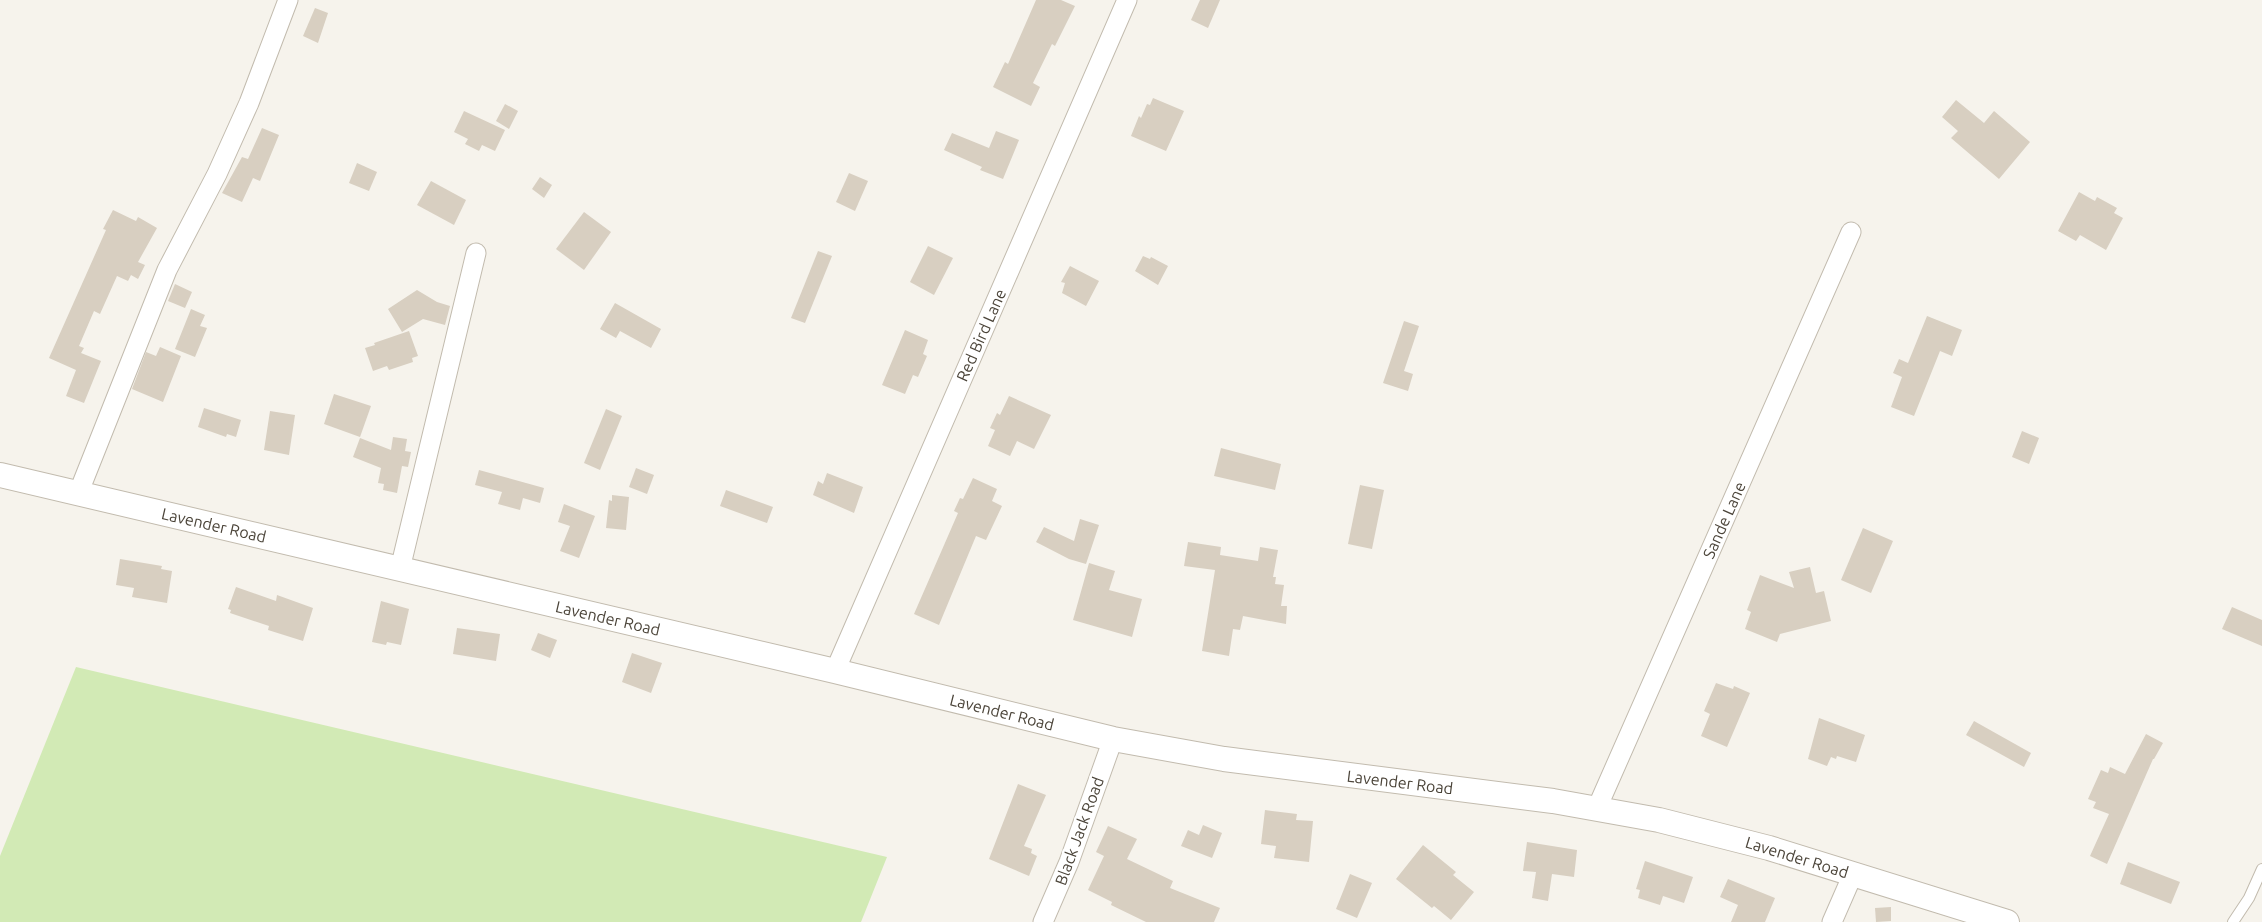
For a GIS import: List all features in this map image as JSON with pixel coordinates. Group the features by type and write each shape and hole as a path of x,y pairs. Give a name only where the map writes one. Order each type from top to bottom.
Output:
{"street":[{"path":"78,494 167,270 221,165 249,103 288,0"},
{"name":"Red Bird Lane","path":"835,671 1127,0"},
{"name":"Sande Lane","path":"1597,808 1851,232"},
{"path":"400,569 476,253"},
{"name":"Lavender Road","path":"0,475 835,671 1113,739 1224,759 1597,808 1703,830 2007,922"},
{"name":"Black Jack Road","path":"1049,920 1113,739"},
{"path":"1832,922 1853,874"}],"lane":[{"path":"2233,922 2249,898 2262,869"}],"green space":[{"path":"76,667 887,857 861,922 0,922 0,856"}],"building":[{"path":"1036,0 1061,0 1075,6 1055,46 1052,44 1033,83 1040,87 1031,106 993,87 1005,62 1008,64"},
{"path":"1200,0 1220,0 1208,28 1191,20"},
{"path":"315,8 328,13 318,43 303,36"},
{"path":"1153,98 1184,111 1166,151 1131,136 1139,116 1141,118 1147,104 1150,105"},
{"path":"1956,100 1984,123 1994,111 2030,142 1999,179 1951,138 1958,131 1942,117"},
{"path":"505,104 518,111 509,129 496,121"},
{"path":"464,111 505,130 495,151 482,145 479,151 465,144 468,139 454,132"},
{"path":"262,128 279,135 260,181 253,178 242,202 222,193 242,157 248,159"},
{"path":"996,131 1019,140 1003,179 980,170 982,167 944,150 952,133 989,148"},
{"path":"357,163 377,172 369,191 349,183"},
{"path":"849,173 868,181 855,211 836,202"},
{"path":"540,177 552,185 544,198 532,189"},
{"path":"431,181 466,200 454,225 417,205"},
{"path":"2079,192 2095,201 2097,197 2117,208 2114,213 2123,218 2106,250 2080,235 2076,241 2058,231"},
{"path":"113,210 136,221 138,217 157,228 138,262 145,265 138,279 131,275 128,281 117,276 100,314 94,311 79,346 84,348 81,353 101,361 84,403 66,396 76,370 49,358 106,230 103,229"},
{"path":"584,212 611,232 584,270 556,249"},
{"path":"928,246 953,258 934,295 910,282"},
{"path":"818,251 832,256 805,323 791,318"},
{"path":"1143,256 1150,259 1151,257 1168,266 1158,285 1135,271"},
{"path":"1070,266 1099,281 1086,306 1062,293 1065,283 1061,282"},
{"path":"175,284 192,292 185,308 168,301"},
{"path":"417,290 437,302 450,306 445,325 423,319 402,332 388,309"},
{"path":"615,303 661,329 651,348 620,331 616,338 600,329"},
{"path":"191,309 205,315 200,326 207,328 195,357 175,349"},
{"path":"1927,316 1962,330 1952,356 1940,351 1914,416 1891,407 1902,377 1893,373 1899,359 1908,363"},
{"path":"1404,321 1419,326 1404,371 1413,374 1408,391 1383,383"},
{"path":"905,330 928,340 923,354 927,356 918,377 913,375 905,394 882,385"},
{"path":"409,331 418,356 412,358 413,362 389,370 387,366 373,371 365,348"},
{"path":"160,347 181,356 163,402 132,389 146,352 156,356"},
{"path":"334,394 371,406 360,437 324,424"},
{"path":"1009,396 1051,415 1034,449 1017,441 1010,456 988,446 995,430 990,428 997,413 1000,415"},
{"path":"204,408 241,420 236,437 227,434 226,437 198,427"},
{"path":"606,409 622,416 600,470 584,463"},
{"path":"270,411 295,415 289,455 264,450"},
{"path":"2022,431 2039,438 2029,464 2012,457"},
{"path":"393,437 407,439 405,451 411,452 408,467 402,466 397,493 383,490 384,484 378,483 381,468 353,457 360,438 391,450"},
{"path":"1221,448 1281,464 1275,490 1214,476"},
{"path":"636,468 654,475 647,494 629,487"},
{"path":"479,470 544,488 540,503 523,498 520,510 498,504 502,492 475,485"},
{"path":"827,473 863,487 854,513 813,495 818,481 823,484"},
{"path":"973,478 997,489 992,501 1002,506 986,540 976,536 939,625 914,614 958,513 954,511 960,498 963,499"},
{"path":"1360,485 1384,490 1372,549 1348,544"},
{"path":"726,490 773,507 767,523 720,506"},
{"path":"612,495 629,497 626,530 606,528 609,500 612,501"},
{"path":"564,504 595,516 579,558 560,551 570,526 558,522"},
{"path":"1080,519 1099,525 1086,564 1069,559 1036,542 1044,527 1074,541"},
{"path":"1863,528 1893,541 1871,593 1841,580"},
{"path":"1188,542 1221,547 1220,555 1258,561 1260,547 1278,550 1273,577 1276,577 1275,584 1284,585 1281,606 1287,606 1286,624 1243,616 1240,630 1233,629 1229,656 1202,651 1215,570 1184,566"},
{"path":"120,559 162,566 161,569 172,571 167,603 132,597 134,588 116,585"},
{"path":"1089,563 1115,571 1109,590 1142,599 1132,637 1073,620"},
{"path":"1810,567 1816,593 1824,591 1831,621 1780,634 1777,642 1745,629 1751,612 1747,610 1760,575 1794,588 1789,572"},
{"path":"236,587 276,601 277,595 313,608 303,641 268,630 269,626 230,613 231,610 228,609"},
{"path":"381,601 409,609 401,645 387,642 386,645 372,642"},
{"path":"2232,607 2262,620 2262,646 2222,629"},
{"path":"457,628 500,634 496,661 453,654"},
{"path":"538,633 557,640 550,658 531,650"},
{"path":"632,653 662,663 651,693 622,682"},
{"path":"1716,683 1733,689 1734,686 1750,693 1727,747 1701,736 1710,714 1704,711"},
{"path":"1819,718 1865,735 1856,762 1837,756 1836,759 1831,757 1827,766 1808,759"},
{"path":"1974,721 2031,753 2024,767 1966,735"},
{"path":"2146,734 2163,743 2153,759 2107,864 2090,856 2109,814 2093,808 2096,802 2088,799 2101,770 2108,773 2110,767 2125,774"},
{"path":"1018,784 1046,795 1024,846 1032,849 1031,853 1037,856 1029,876 989,859"},
{"path":"1265,810 1297,814 1296,820 1313,821 1309,862 1274,858 1276,846 1261,844"},
{"path":"1203,825 1222,833 1212,858 1181,846 1188,830 1199,835"},
{"path":"1108,826 1137,839 1127,859 1173,881 1170,888 1220,908 1214,922 1146,922 1111,905 1112,902 1088,890 1104,856 1096,852"},
{"path":"1527,842 1577,850 1574,877 1552,874 1548,901 1532,898 1536,872 1523,871"},
{"path":"1423,845 1456,872 1453,875 1474,892 1451,920 1434,906 1432,908 1396,879"},
{"path":"1645,861 1693,877 1684,903 1663,896 1660,905 1638,898 1640,890 1636,889"},
{"path":"2128,862 2180,882 2171,904 2120,884"},
{"path":"1350,874 1372,883 1357,918 1336,909"},
{"path":"1728,879 1775,898 1765,922 1731,922 1738,905 1720,897"},
{"path":"1891,907 1891,921 1876,922 1875,908"}]}
